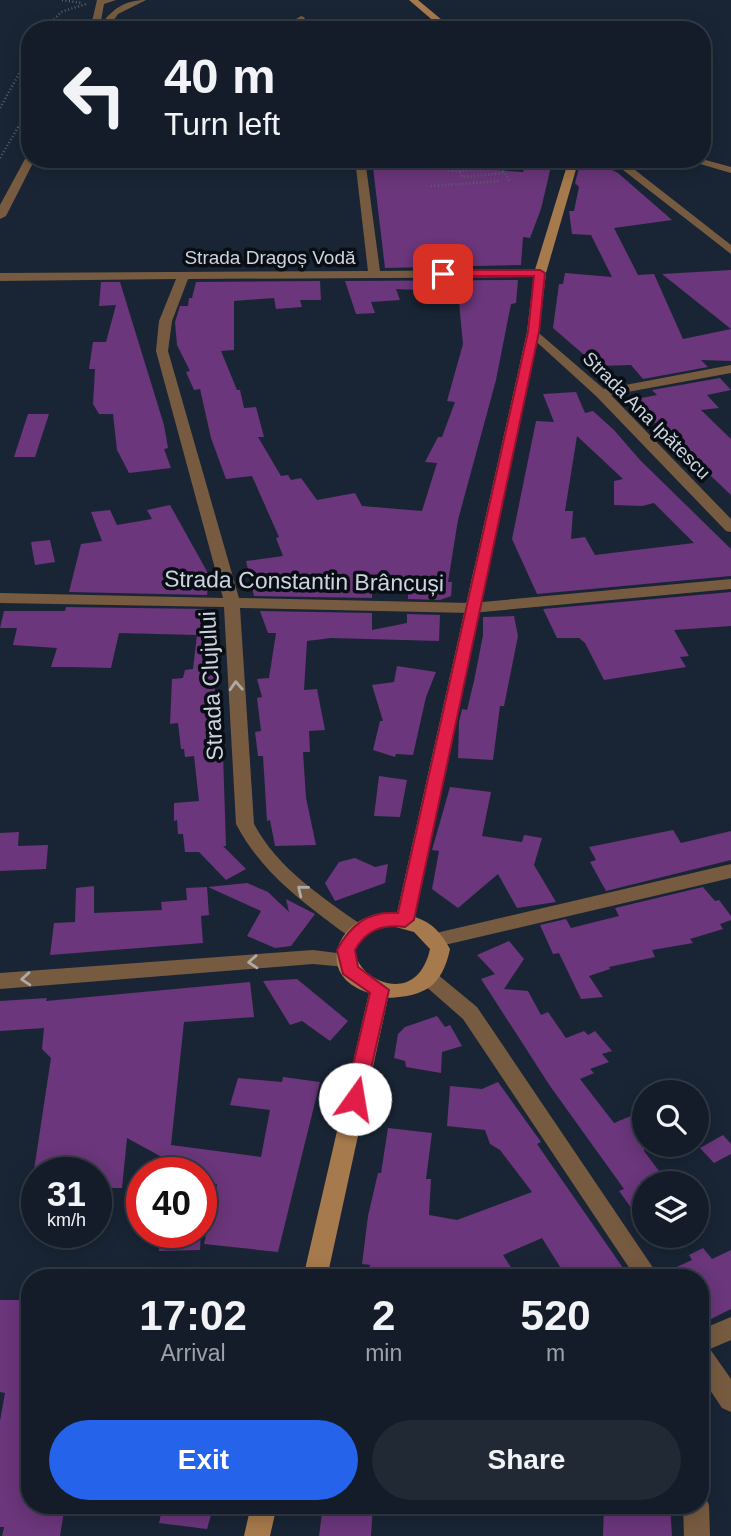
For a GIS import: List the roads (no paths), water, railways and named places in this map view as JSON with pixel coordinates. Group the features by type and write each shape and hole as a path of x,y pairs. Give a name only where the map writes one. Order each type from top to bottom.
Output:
{"street":[{"path":"97,21 100,2 112,0"},
{"path":"108,21 115,12 142,0"},
{"path":"413,0 439,21"},
{"path":"711,165 731,170"},
{"path":"0,216 25,168"},
{"path":"361,168 374,274"},
{"path":"405,920 533,332 540,273 571,168"},
{"path":"625,168 731,251"},
{"name":"Strada Dragoș Vodă","path":"0,277 540,273"},
{"name":"Strada Clujului","path":"184,275 161,336 162,351 232,602 245,824 252,842 274,867 356,931"},
{"name":"Strada Ana Ipătescu","path":"533,332 601,393 731,527"},
{"path":"601,393 731,369"},
{"name":"Strada Constantin Brâncuși","path":"0,598 471,608 731,583"},
{"path":"436,940 731,871"},
{"path":"405,920 428,931 436,940 440,960 430,978 407,990 380,990 357,978 346,960 346,950 356,931 378,921 405,920"},
{"path":"0,981 313,957 346,960"},
{"path":"430,978 470,1013 643,1269"},
{"path":"317,1269 380,990"},
{"path":"709,1338 731,1328"},
{"path":"709,1367 731,1400"},
{"path":"257,1536 262,1514"},
{"path":"696,1514 697,1536"}]}
